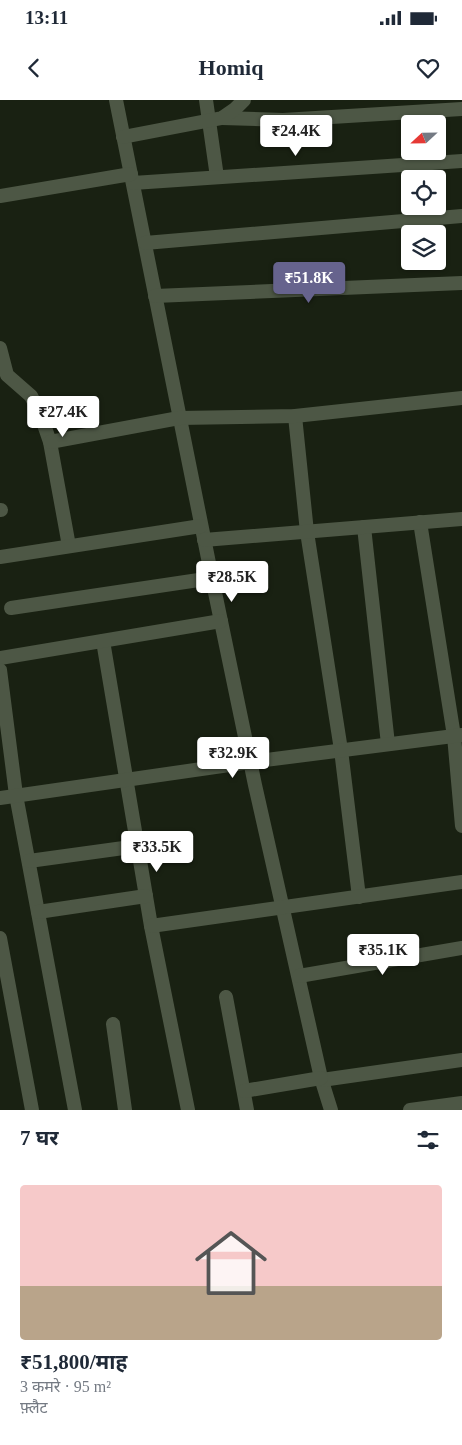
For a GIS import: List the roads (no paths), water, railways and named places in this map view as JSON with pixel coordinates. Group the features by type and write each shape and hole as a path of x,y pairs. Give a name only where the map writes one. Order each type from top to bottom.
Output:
{"street":[{"path":"116,100 202,533 250,762 322,1079 331,1110"},
{"path":"206,100 216,120 218,177"},
{"path":"216,120 235,109 244,100"},
{"path":"124,137 216,120 283,120 462,109"},
{"path":"0,196 132,178 218,177 462,161"},
{"path":"144,243 462,216"},
{"path":"155,296 462,283"},
{"path":"0,348 7,375 31,396 41,416 50,442 69,546"},
{"path":"50,442 179,418 295,416 462,398"},
{"path":"295,416 307,532 341,750 359,896"},
{"path":"0,557 69,546 202,533 307,532 462,519"},
{"path":"420,522 458,735 462,826"},
{"path":"364,527 388,744"},
{"path":"10,608 212,578"},
{"path":"0,658 221,621"},
{"path":"103,641 151,926 188,1110"},
{"path":"0,670 16,796 75,1110"},
{"path":"0,798 250,762 458,735"},
{"path":"29,861 138,846"},
{"path":"151,926 462,882"},
{"path":"38,912 146,896"},
{"path":"0,938 32,1110"},
{"path":"299,976 462,948"},
{"path":"226,997 247,1110"},
{"path":"113,1024 125,1110"},
{"path":"244,1091 462,1060"},
{"path":"410,1110 462,1104"}]}
